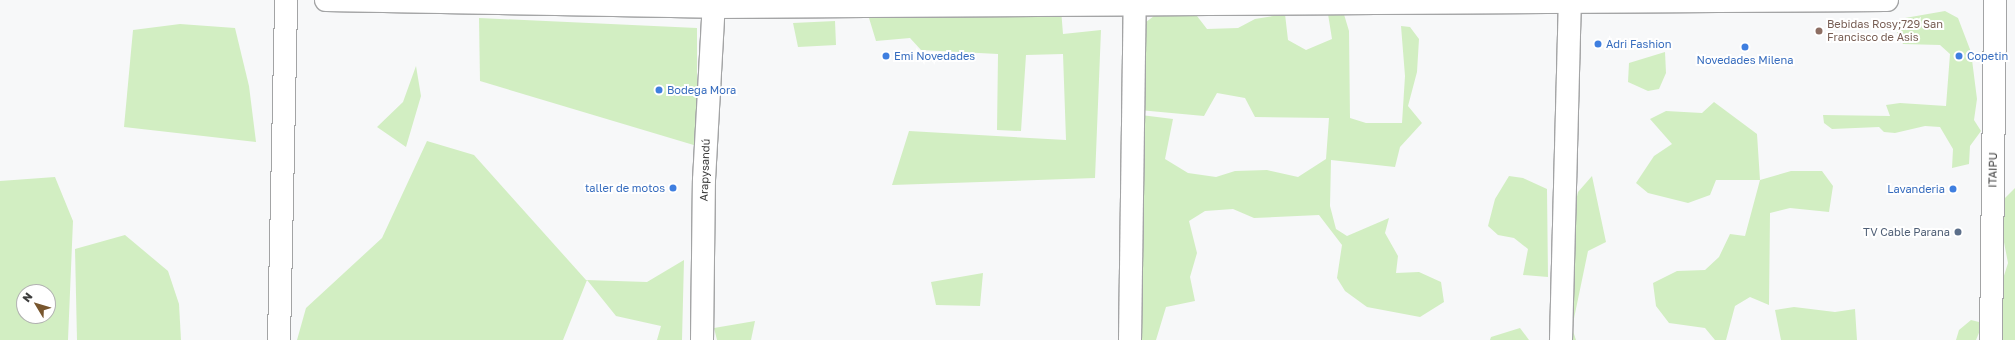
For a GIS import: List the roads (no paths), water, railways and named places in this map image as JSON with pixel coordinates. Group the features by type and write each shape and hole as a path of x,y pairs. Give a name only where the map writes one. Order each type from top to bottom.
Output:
{"street":[{"path":"278,340 286,0"},
{"path":"326,0 714,3 1886,0"},
{"name":"ITAIPU","path":"1991,340 1995,0"},
{"path":"1130,340 1135,2"},
{"path":"1561,340 1570,2"},
{"name":"Arapysandú","path":"702,340 704,180 714,3"}],"place":[{"name":"Bebidas Rosy;729 San Francisco de Asis","path":"1819,31"},
{"name":"Adri Fashion","path":"1598,44"},
{"name":"Novedades Milena","path":"1745,47"},
{"name":"Emi Novedades","path":"886,56"},
{"name":"Copetin","path":"1959,56"},
{"name":"Bodega Mora","path":"659,90"},
{"name":"taller de motos","path":"673,188"},
{"name":"Lavanderia","path":"1953,189"},
{"name":"TV Cable Parana","path":"1958,232"}]}
